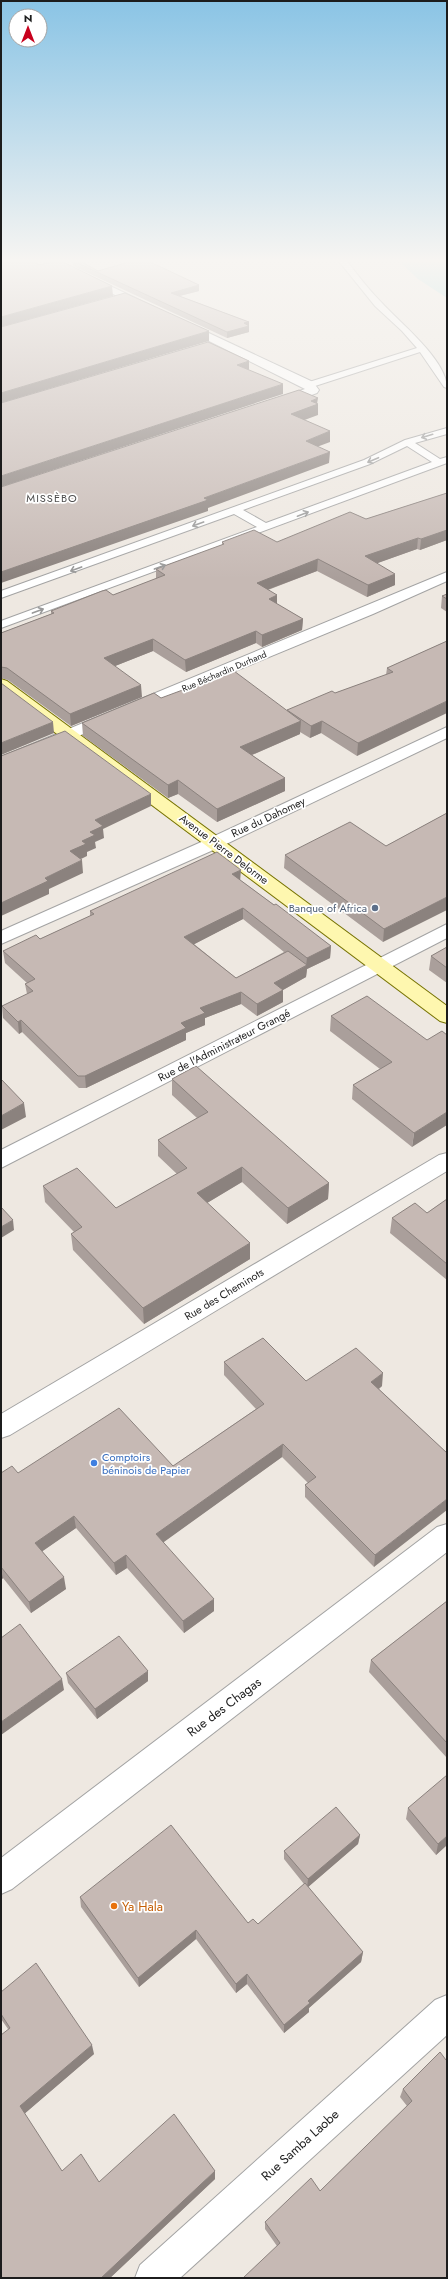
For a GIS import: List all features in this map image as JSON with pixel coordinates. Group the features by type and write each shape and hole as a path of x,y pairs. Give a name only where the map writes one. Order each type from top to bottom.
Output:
{"main road":[{"name":"Avenue Pierre Delorme","path":"1,684 147,790 214,843 447,1016"}],"street":[{"path":"270,366 311,388"},
{"path":"262,408 311,388"},
{"name":"Rue Béchardin Durhand","path":"1,764 368,611 447,576"},
{"name":"Rue du Dahomey","path":"1,938 214,843 447,732"},
{"name":"Rue de l'Administrateur Grangé","path":"1,1160 447,930"},
{"name":"Rue des Cheminots","path":"1,1427 447,1161"},
{"name":"Rue des Chagas","path":"1,1878 447,1536"},
{"name":"Rue Samba Laobe","path":"153,2278 447,2012"}],"lane":[{"path":"311,388 373,366"},
{"path":"434,366 447,385"},
{"path":"1,596 367,462 408,442 447,431"},
{"path":"408,442 443,461"},
{"path":"1,625 266,528 443,461"},
{"path":"235,510 266,528"}],"building":[{"path":"1,366 90,366 1,393"},
{"path":"125,366 240,366 283,384 1,476 1,403"},
{"path":"299,390 318,398 311,401 318,404 291,414 330,431 306,441 330,452 204,498 208,500 1,572 1,487"},
{"path":"447,493 447,530 365,556 395,574 368,585 318,559 257,583 277,595 269,599 303,619 262,635 256,631 185,660 153,639 104,658 141,685 70,714 7,668 1,667 1,633 54,613 51,611 102,591 106,590 113,595 165,575 156,569 224,544 222,542 254,530 277,542 350,512 366,519"},
{"path":"447,594 447,599 442,596"},
{"path":"447,641 447,701 358,743 322,721 311,726 287,710 332,691 335,693 393,672 387,668"},
{"path":"234,671 301,721 240,747 285,778 217,809 178,780 168,785 82,723 154,693 161,698"},
{"path":"1,683 53,722 1,743"},
{"path":"65,731 151,794 95,820 103,826 90,832 95,835 82,841 86,844 70,851 82,860 45,878 48,881 1,903 1,756"},
{"path":"447,813 447,897 384,929 285,855 350,822 386,846"},
{"path":"217,852 241,870 232,874 274,905 276,904 331,946 307,958 243,908 184,937 236,978 288,951 307,965 274,983 283,990 257,1004 241,992 200,1008 205,1013 181,1023 186,1028 85,1076 78,1076 21,1020 18,1022 2,1006 33,991 25,984 35,979 3,951 36,935 40,939 94,914 90,911"},
{"path":"447,947 447,968 431,956"},
{"path":"367,996 427,1040 442,1031 447,1035 447,1112 414,1133 353,1085 392,1062 331,1016"},
{"path":"196,1066 329,1183 288,1208 242,1167 197,1193 250,1243 143,1308 71,1234 82,1227 43,1186 77,1168 116,1208 187,1168 158,1140 208,1112 172,1079"},
{"path":"1,1079 24,1103 1,1116"},
{"path":"447,1199 447,1264 392,1218 415,1203 427,1213"},
{"path":"1,1207 13,1220 1,1227"},
{"path":"263,1338 306,1381 356,1348 383,1373 371,1382 447,1453 447,1499 375,1555 305,1485 316,1477 283,1444 156,1534 214,1599 183,1621 126,1555 114,1563 74,1516 35,1543 64,1577 29,1602 1,1567 1,1473 12,1466 18,1473 119,1408 173,1466 264,1404 224,1362"},
{"path":"447,1601 447,1743 371,1660"},
{"path":"20,1624 62,1679 1,1722 1,1638"},
{"path":"119,1636 148,1671 95,1709 66,1673"},
{"path":"447,1775 447,1836 438,1844 408,1808"},
{"path":"336,1807 360,1835 308,1879 284,1851"},
{"path":"171,1825 248,1923 253,1919 258,1924 305,1883 363,1952 308,2001 310,2003 284,2025 247,1974 236,1984 196,1930 138,1978 80,1897"},
{"path":"36,1963 92,2045 20,2106 62,2171 81,2154 99,2182 174,2114 215,2171 101,2278 1,2278 1,2035 10,2028 1,2014 1,1992"},
{"path":"440,2052 446,2060 447,2059 447,2278 243,2278 280,2243 265,2222 311,2178 320,2191 412,2101 403,2089"}],"place":[{"name":"Banque of Africa","path":"375,908"},
{"name":"Comptoirs béninois de Papier","path":"94,1463"},
{"name":"Ya Hala","path":"114,1906"}],"district":[{"name":"MISSÈBO","path":"52,498"}]}
